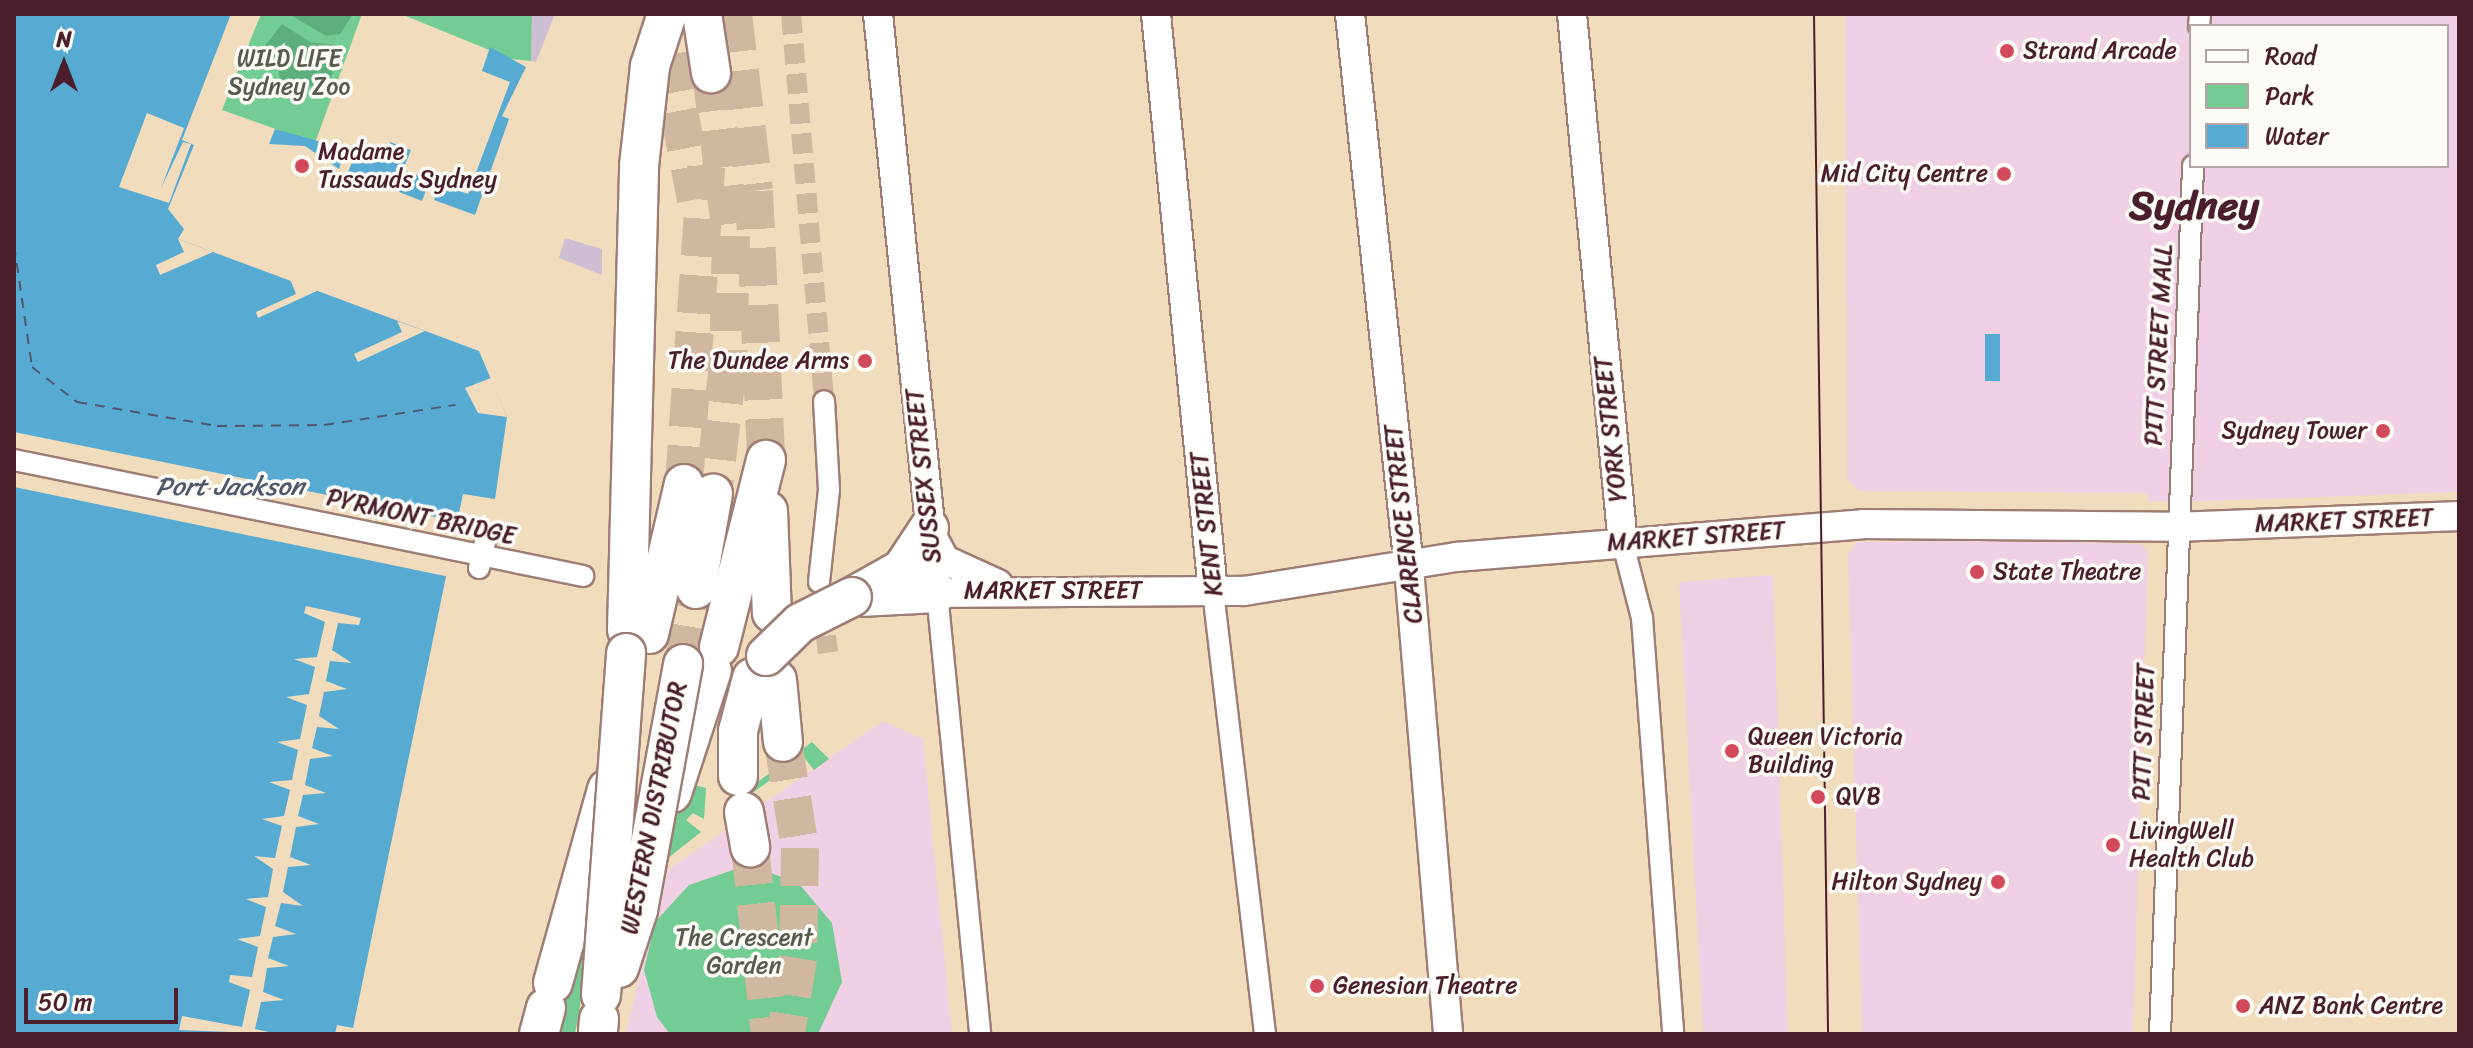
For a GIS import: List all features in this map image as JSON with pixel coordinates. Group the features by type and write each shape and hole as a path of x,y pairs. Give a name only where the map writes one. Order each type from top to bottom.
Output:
{"highway":[{"path":"601,1016 634,639 639,166 650,66 667,14"},
{"path":"702,14 711,73"},
{"path":"672,793 704,660 766,460 772,613"},
{"path":"634,639 698,489 696,589"},
{"path":"744,812 738,731 765,672 800,623 835,590 902,569 929,528"},
{"path":"835,590 937,593"},
{"name":"WESTERN DISTRIBUTOR","path":"601,1016 638,910 704,660"},
{"path":"765,672 783,742"},
{"path":"546,1008 607,789"}],"street":[{"name":"SUSSEX STREET","path":"878,14 980,1034"},
{"name":"KENT STREET","path":"1156,14 1213,591 1265,1034"},
{"name":"CLARENCE STREET","path":"1350,14 1409,568 1448,1034"},
{"name":"YORK STREET","path":"1572,14 1623,544 1642,618 1673,1034"},
{"name":"PITT STREET MALL","path":"2176,527 2193,168"},
{"path":"824,401 835,590"},
{"name":"PYRMONT BRIDGE","path":"14,460 481,562 583,576"},
{"name":"MARKET STREET","path":"937,593 1013,588 1213,591 1623,544 1863,524 2176,527 2459,516"},
{"name":"PITT STREET","path":"2160,1034 2176,527"},
{"path":"929,528 945,560 1013,588"},
{"path":"481,562 487,534"}],"shaded area":[{"path":"532,14 555,14 536,62 531,61"},
{"path":"1845,14 2459,14 2459,492 2178,502 2148,501 2147,493 1859,491 1847,479"},
{"path":"565,238 602,249 602,275 559,258"},
{"path":"1857,542 2140,544 2148,551 2133,1034 1862,1034 1848,554"},
{"name":"Queen Victoria Building","path":"1773,575 1788,1034 1703,1034 1679,582"},
{"path":"883,721 923,739 952,1034 626,1034 665,872"}],"green space":[{"name":"WILD LIFE Sydney Zoo","path":"261,14 362,14 315,143 222,110"},
{"path":"289,14 353,14 340,34 326,36"},
{"name":"WILD LIFE Sydney Zoo","path":"401,14 532,14 531,61 511,59"},
{"path":"282,24 310,42 342,46 327,88 297,85 287,96 280,91 279,63 264,47"},
{"path":"812,742 829,759 814,770 803,756 743,800 740,795"},
{"path":"690,784 706,788 704,819 693,813 686,820 701,832 668,858 672,824"},
{"path":"606,854 575,1034 552,1034 577,943"},
{"name":"The Crescent Garden","path":"736,869 769,872 800,885 832,923 842,982 818,1034 670,1034 657,1017 644,970 655,922 689,885"}],"water":[{"name":"Port Jackson","path":"14,14 231,14 182,140 194,145 168,209 184,229 178,239 479,351 507,417 495,499 463,494 353,1028 337,1025 335,1034 14,1034"},
{"path":"490,47 526,67 502,116 509,119 475,215 434,200 440,184 468,194 510,82 482,71"},
{"path":"275,129 346,149 339,169 305,146 269,144"},
{"path":"390,142 411,150 403,170 430,180 422,201 348,172 356,153 382,163"},
{"path":"1985,334 2000,334 2000,381 1985,381"}],"pier":[{"path":"147,113 184,128 161,188 183,142 191,144 169,203 119,187"},
{"path":"178,239 213,252 160,275 156,265 184,252"},
{"path":"290,279 319,290 258,318 256,312 296,294"},
{"path":"397,321 425,331 358,362 354,354 402,332"},
{"path":"491,378 507,417 478,413 465,388"},
{"path":"14,432 461,522 450,577 14,487"},
{"path":"306,606 361,618 359,625 338,623 332,650 352,663 330,661 326,681 347,689 324,692 319,716 339,729 317,727 312,748 333,756 310,759 305,785 326,793 303,795 298,816 319,824 296,827 290,857 311,865 288,867 283,892 303,906 281,903 275,926 296,934 273,937 268,958 289,966 267,968 263,992 284,1000 261,1002 255,1029 278,1034 179,1030 182,1016 242,1027 250,990 229,982 230,975 252,977 258,947 237,939 260,936 266,907 246,899 268,897 273,869 254,856 275,858 282,826 262,819 284,816 290,790 269,782 292,780 298,750 277,742 300,739 307,705 286,697 309,694 315,667 294,659 317,657 325,622 304,613"}],"ferry route":[{"path":"14,245 32,367 77,402 217,426 324,425 455,405"}],"tunnel":[{"path":"733,14 754,191 766,460"},
{"path":"791,14 824,401"},
{"path":"668,55 696,199"},
{"path":"711,73 731,236 728,365 713,494"},
{"path":"684,484 706,167"},
{"path":"683,664 696,589"},
{"path":"822,606 828,653"},
{"path":"783,742 800,848 798,958 786,1034"},
{"path":"750,847 770,1034"}],"tram line":[{"path":"1814,14 1828,1034"}],"place":[{"name":"Strand Arcade","path":"2007,51"},
{"name":"Madame Tussauds Sydney","path":"302,166"},
{"name":"Mid City Centre","path":"2004,174"},
{"name":"The Dundee Arms","path":"865,361"},
{"name":"Sydney Tower","path":"2383,431"},
{"name":"State Theatre","path":"1977,572"},
{"name":"Queen Victoria Building","path":"1732,751"},
{"name":"QVB","path":"1818,797"},
{"name":"LivingWell Health Club","path":"2113,845"},
{"name":"Hilton Sydney","path":"1998,882"},
{"name":"Genesian Theatre","path":"1317,986"},
{"name":"ANZ Bank Centre","path":"2243,1006"}],"district":[{"name":"Sydney","path":"2194,206"}]}
